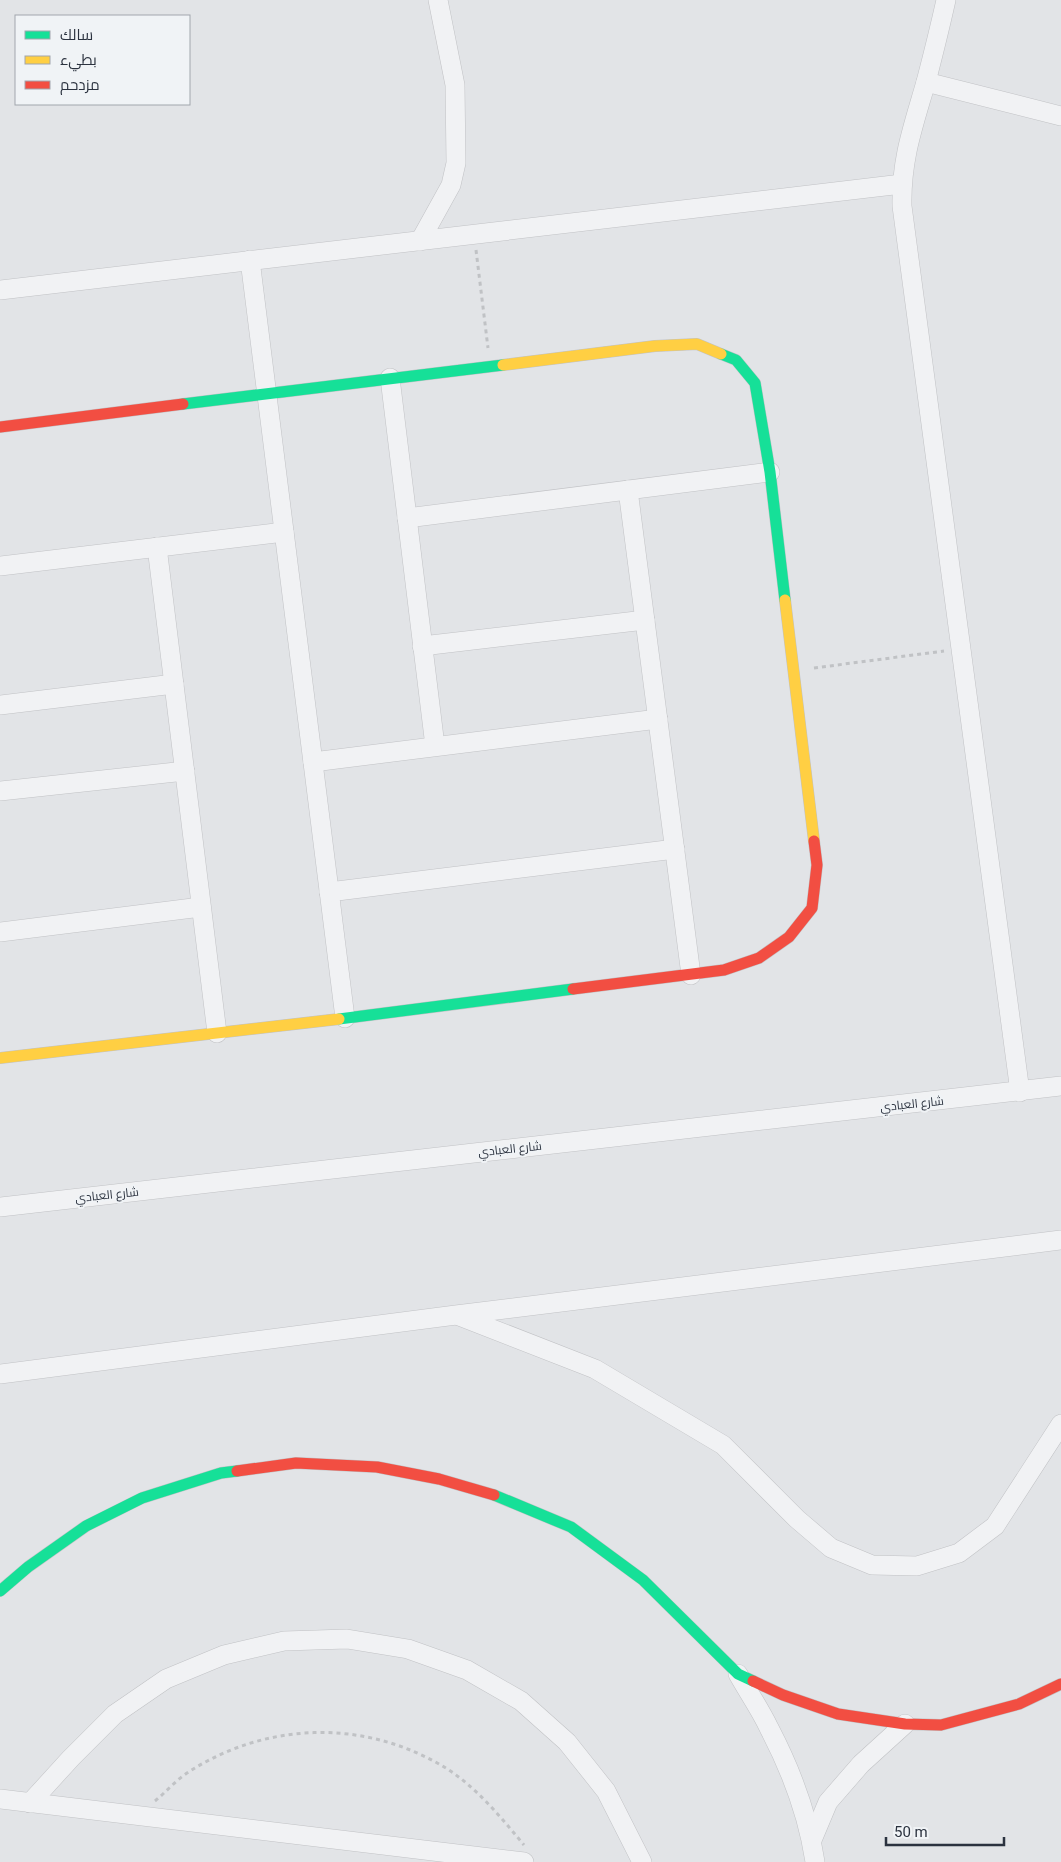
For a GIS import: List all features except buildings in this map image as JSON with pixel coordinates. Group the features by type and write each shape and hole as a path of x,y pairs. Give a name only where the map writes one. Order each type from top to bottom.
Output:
{"street":[{"path":"420,241 451,185 456,163 455,85 438,0"},
{"path":"946,0 926,82 907,144 902,184 905,229 1020,1092"},
{"path":"926,82 1061,116"},
{"path":"0,290 902,184"},
{"path":"250,260 345,1018"},
{"path":"0,427 655,346 697,344 736,360 755,383 770,472 817,865 812,908 789,937 759,958 724,970 345,1018 0,1058"},
{"path":"390,378 434,746"},
{"path":"407,518 770,472"},
{"path":"628,490 691,974"},
{"path":"0,566 284,532"},
{"path":"157,547 217,1033"},
{"path":"422,646 645,620"},
{"path":"0,705 174,684"},
{"path":"313,762 658,719"},
{"path":"0,791 185,770"},
{"path":"329,892 675,849"},
{"path":"0,932 201,907"},
{"name":"شارع العبادي","path":"0,1207 1061,1086"},
{"path":"0,1374 1061,1240"},
{"path":"456,1315 594,1369 723,1445 797,1519 831,1548 872,1564 917,1566 959,1553 966,1548 995,1526 1061,1424"},
{"path":"0,1591 28,1567 86,1526 142,1498 221,1473 296,1463 377,1467 439,1479 494,1495 571,1527 643,1580 738,1674 769,1727 794,1782 812,1840 815,1862"},
{"path":"30,1803 115,1714 166,1680 224,1655 284,1641 347,1640 408,1649 467,1670 520,1701 567,1742 606,1791 642,1862"},
{"path":"738,1674 783,1695 838,1714 906,1724 941,1725 949,1723 1019,1704 1061,1684"},
{"path":"812,1840 828,1802 861,1764 906,1724"},
{"path":"0,1799 139,1816 525,1855"}],"path":[{"path":"474,234 491,366"},
{"path":"794,670 961,649"},
{"path":"139,1816 188,1772 235,1747 286,1734 339,1732 391,1742 440,1764 482,1796 525,1855"}],"traffic: fast":[{"path":"721,354 736,360 755,383 770,472 785,600"},
{"path":"183,404 503,365"},
{"path":"339,1019 573,989"},
{"path":"0,1591 28,1567 86,1526 142,1498 221,1473 237,1471"},
{"path":"494,1495 571,1527 643,1580 738,1674 753,1681"}],"traffic: slow":[{"path":"503,365 655,346 697,344 721,354"},
{"path":"785,600 814,841"},
{"path":"0,1058 339,1019"}],"traffic: jam":[{"path":"0,427 183,404"},
{"path":"573,989 724,970 759,958 789,937 812,908 817,865 814,841"},
{"path":"237,1471 296,1463 377,1467 439,1479 494,1495"},
{"path":"753,1681 783,1695 838,1714 905,1724 941,1725 1019,1704 1061,1684"}]}
